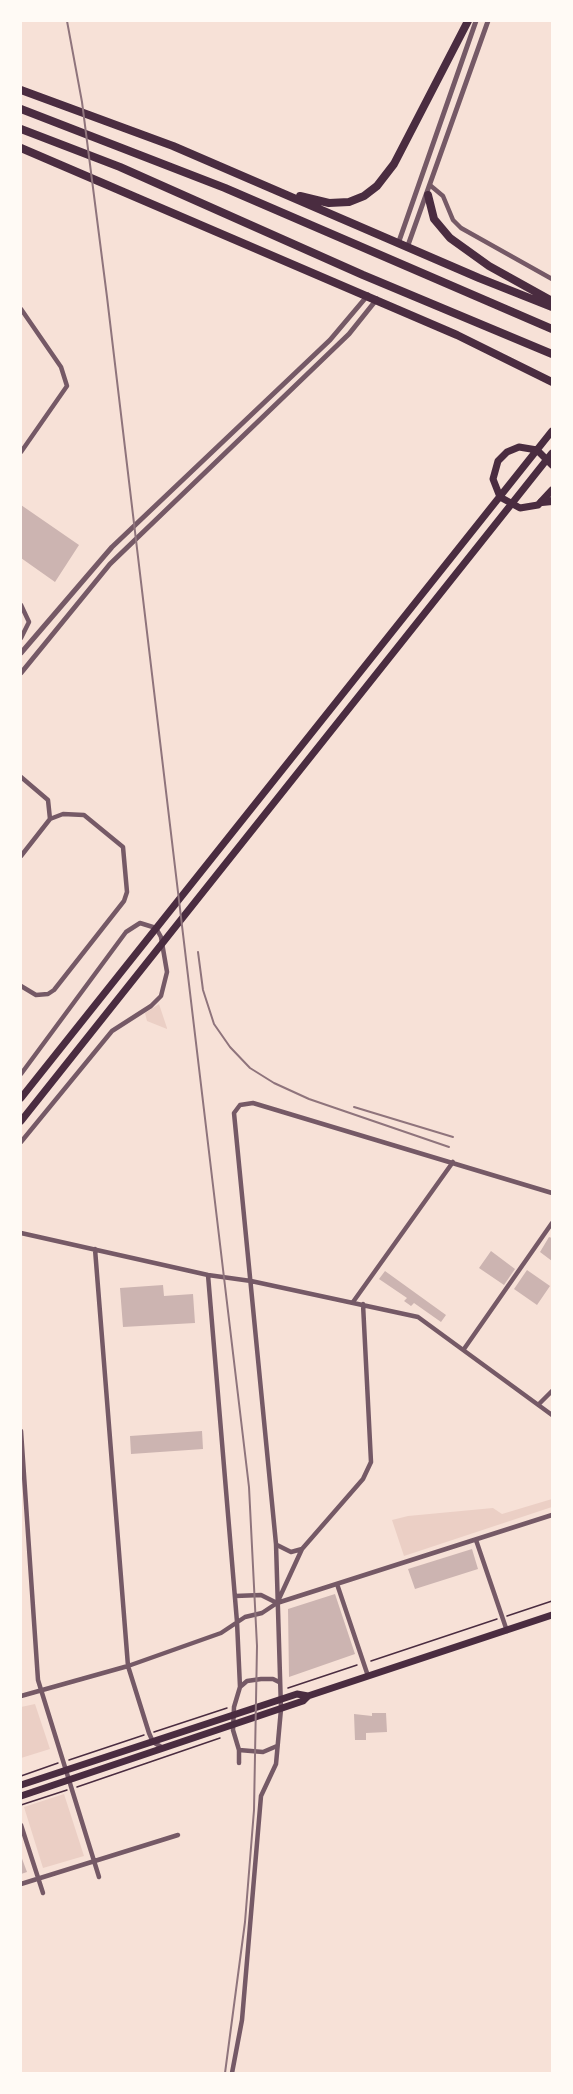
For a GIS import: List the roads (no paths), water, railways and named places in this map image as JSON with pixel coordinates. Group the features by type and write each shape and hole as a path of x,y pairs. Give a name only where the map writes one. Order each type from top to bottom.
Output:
{"highway":[{"path":"251,179 308,199 329,203 349,202 369,193 394,164 468,21"},
{"path":"21,90 117,125 251,179 552,307"},
{"path":"21,109 116,144 552,328"},
{"path":"21,129 120,167 363,275 552,354"},
{"path":"21,148 381,301 457,335 552,382"},
{"path":"428,195 434,219 450,238 489,267 552,301"},
{"path":"542,502 552,501"}],"main road":[{"path":"21,1098 552,431"},
{"path":"21,1121 510,505 551,459 537,450 519,447 502,456 493,472 494,485 500,497 510,505 524,508 542,502 552,490"},
{"path":"21,1796 233,1726 303,1701 308,1696 552,1616"},
{"path":"21,1785 300,1693 308,1696"}],"street":[{"path":"398,244 476,21"},
{"path":"407,248 428,195 488,21"},
{"path":"431,186 443,196 453,220 461,228 552,279"},
{"path":"21,653 112,547 330,340 368,295"},
{"path":"21,673 110,564 381,301"},
{"path":"21,309 61,367 67,386 21,453"},
{"path":"21,605 29,622 21,638"},
{"path":"21,777 48,800 50,819"},
{"path":"21,856 50,819 63,814 84,814 118,842 124,852 127,896 54,990 48,994 36,995 21,986"},
{"path":"21,1074 126,932 140,923 156,928 162,940 167,972 160,997 108,1035 21,1142"},
{"path":"232,2073 243,2009 261,1796 276,1764 281,1709 276,1544 251,1281 233,1124 236,1108 244,1102 253,1103 552,1193"},
{"path":"353,1302 453,1162"},
{"path":"464,1349 552,1223"},
{"path":"21,1233 208,1275 251,1281 418,1317 552,1415"},
{"path":"95,1249 128,1666 149,1733 153,1742 164,1748"},
{"path":"208,1275 237,1622 240,1687 234,1707 233,1726 239,1750 239,1763"},
{"path":"277,1603 302,1550 363,1479 371,1462 363,1304"},
{"path":"539,1404 552,1390"},
{"path":"21,1431 41,1691 99,1877"},
{"path":"21,1696 128,1666 221,1633 237,1622 262,1613 277,1603 552,1515"},
{"path":"476,1540 507,1631"},
{"path":"276,1544 291,1552 302,1550"},
{"path":"337,1584 368,1676"},
{"path":"235,1596 261,1595 277,1603"},
{"path":"240,1687 247,1681 261,1678 273,1678 279,1682"},
{"path":"239,1750 263,1752 277,1746"},
{"path":"21,1825 43,1893"},
{"path":"21,1884 178,1835"}],"railway":[{"path":"67,21 82,102 107,297 249,1487 257,1646 254,1810 245,1922 225,2073"},
{"path":"198,952 203,990 214,1024 230,1047 250,1068 274,1083 309,1099 449,1147"},
{"path":"354,1107 453,1137"}]}
